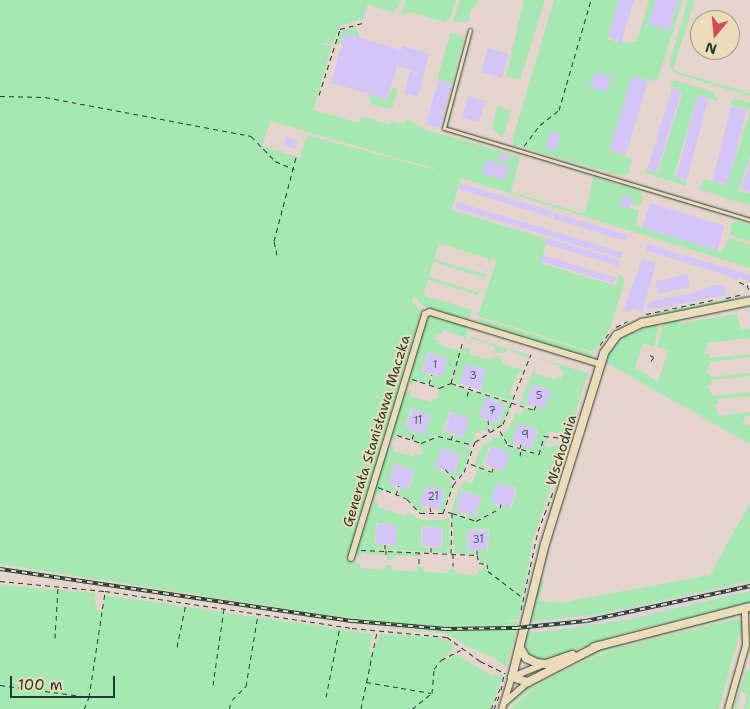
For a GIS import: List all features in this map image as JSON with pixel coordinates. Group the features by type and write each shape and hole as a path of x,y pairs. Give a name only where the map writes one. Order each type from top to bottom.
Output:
{"street":[{"name":"Wschodnia","path":"503,706 508,675 520,648 547,536 600,364 611,342 631,327 660,318 750,301"},
{"name":"Generała Stanisława Maczka","path":"351,558 427,313 600,364"},
{"path":"508,675 598,646 748,608 745,651 728,709"},
{"path":"503,706 528,682 598,646"},
{"path":"520,648 528,660 546,664"},
{"path":"508,675 528,682"}],"lane":[{"path":"470,30 444,128 750,220"}],"path":[{"path":"521,151 540,125 559,110 591,0"},
{"path":"319,95 340,29 366,22"},
{"path":"0,96 45,97 252,136 275,161 294,169"},
{"path":"277,255 274,241 296,157"},
{"path":"739,282 747,285 750,292"},
{"path":"451,384 462,344"},
{"path":"380,488 406,498 419,512 431,514 444,512 456,480 464,472 474,445 489,433 503,426 531,354"},
{"path":"650,355 654,357 651,361"},
{"path":"428,385 432,374"},
{"path":"413,380 439,388 451,384 534,410 536,406"},
{"path":"467,396 470,386"},
{"path":"488,420 489,433"},
{"path":"412,440 415,430"},
{"path":"500,431 508,444 539,454 544,436 564,438"},
{"path":"451,440 453,434"},
{"path":"396,435 421,443 438,436 474,445"},
{"path":"520,456 521,444"},
{"path":"470,464 492,472 493,468"},
{"path":"445,469 456,480"},
{"path":"396,495 399,486"},
{"path":"448,512 476,521 500,508 501,504"},
{"path":"430,506 431,514"},
{"path":"465,517 466,512"},
{"path":"452,513 453,566"},
{"path":"520,614 538,531"},
{"path":"385,544 386,555"},
{"path":"431,547 431,552"},
{"path":"361,550 477,555"},
{"path":"477,550 479,563 486,564 488,571 522,598"},
{"path":"418,564 419,552"},
{"path":"0,581 105,591 340,626 447,637 489,666 508,675 494,709"},
{"path":"55,638 58,587"},
{"path":"84,709 90,697 101,602 105,591"},
{"path":"177,647 186,602"},
{"path":"212,684 224,608"},
{"path":"229,709 249,676 258,613"},
{"path":"326,697 340,626"},
{"path":"361,709 378,631"},
{"path":"412,709 432,693 434,669 450,654 463,649"},
{"path":"366,682 432,693"},
{"path":"0,685 90,697"}],"shaded area":[{"path":"750,581 750,591 677,609 581,628 527,634 530,622 607,613"}],"green space":[{"path":"0,0 402,0 393,13 368,4 363,19 340,26 332,45 323,42 324,45 332,46 313,110 359,123 361,116 390,125 392,121 403,124 407,119 424,129 520,157 511,192 585,214 593,177 640,191 643,197 640,206 631,203 633,198 623,195 619,205 639,210 636,226 722,252 729,238 750,245 750,268 461,178 452,210 547,239 541,263 616,286 619,274 625,280 610,329 594,352 478,316 497,260 492,259 488,263 489,259 439,243 434,259 484,274 486,269 487,272 482,282 483,277 433,262 429,277 478,292 481,288 476,300 477,295 428,280 423,295 472,310 474,305 469,319 423,306 414,296 412,302 420,310 420,315 347,560 360,563 360,568 385,570 386,565 392,565 392,570 417,572 417,567 424,567 424,572 449,573 449,569 455,569 456,574 477,575 478,570 482,570 483,564 489,572 487,563 480,563 478,550 488,550 489,530 468,529 466,549 473,550 475,554 454,553 452,514 476,521 501,509 502,505 512,508 517,488 497,482 491,501 499,508 476,520 466,517 467,513 476,516 482,497 462,490 456,509 464,516 451,512 460,486 468,479 467,482 472,484 478,468 492,473 494,469 504,471 509,452 489,446 483,465 491,471 474,465 481,447 501,434 507,445 520,450 520,456 523,450 539,454 545,437 548,438 545,447 565,444 533,540 519,619 508,620 509,622 518,621 518,626 436,627 353,619 0,564","holes":["270,121 435,169 307,135 300,158 262,146"]},
{"path":"406,0 456,0 450,19 445,22 410,12 401,16"},
{"path":"460,0 480,0 471,9 468,22 453,22"},
{"path":"524,0 545,0 520,80 506,76"},
{"path":"554,0 619,0 607,39 623,43 637,41 649,0 656,0 648,24 669,31 679,0 683,0 658,78 652,81 632,76 610,150 632,159 628,174 618,175 514,145 512,141"},
{"path":"688,0 695,0 692,10 690,10 690,16 673,70 750,93 750,96 677,74 671,69 670,61"},
{"path":"353,27 359,32 358,37 336,45 340,32"},
{"path":"451,32 464,38 452,84 437,79"},
{"path":"673,80 713,92 718,101 698,95 674,176 687,182 684,186 644,172 645,168 658,172 683,91 670,86"},
{"path":"392,87 398,89 392,109 371,104 368,94 387,100"},
{"path":"734,98 750,103 750,110 730,104"},
{"path":"497,106 511,111 504,135 500,136 492,128"},
{"path":"750,110 750,154 739,191 750,194 750,206 699,189 704,179 727,186"},
{"path":"736,221 750,224 750,242 730,235 731,224"},
{"path":"731,299 731,301 659,314 618,328 661,312"},
{"path":"736,309 741,330 750,328 750,338 708,343 704,354 709,354 709,358 750,354 750,357 710,362 706,373 710,373 711,377 750,373 750,376 711,380 712,385 707,386 713,396 750,392 750,396 718,399 718,404 714,405 720,416 750,412 750,416 744,417 745,421 740,422 750,426 750,444 605,362 618,339 655,323 658,329 654,347 643,343 635,368 658,382 668,351 657,347 664,322 677,318 678,324 737,314"},
{"path":"434,316 465,326 468,330 465,341 464,337 443,330 442,334 437,333 435,339 440,341 439,345 460,351 450,383 439,387 430,385 433,375 442,377 448,358 428,352 421,371 430,376 428,384 413,380 413,386 408,380 426,320"},
{"path":"478,318 594,354 590,357 481,324"},
{"path":"471,337 528,355 528,359 507,349 505,353 497,353 494,346 473,339 471,344"},
{"path":"462,347 470,349 469,354 490,360 496,355 503,360 502,364 523,370 525,367 523,374 519,372 509,394 514,396 512,401 481,391 485,369 466,364 460,384 452,382"},
{"path":"539,358 588,373 569,435 550,431 548,437 544,436 538,453 522,448 523,445 532,448 538,429 518,423 512,442 518,446 509,444 502,434 509,428 516,413 521,415 524,408 535,411 536,406 545,408 551,390 532,384 526,402 531,406 519,404 534,369 536,369 535,374 556,380 557,377 562,378 564,371 559,369 560,366 540,359 538,363"},
{"path":"450,384 468,390 467,396 470,390 512,403 502,425 491,431 491,421 499,423 505,404 485,398 480,417 487,421 488,433 483,429 474,434 477,439 473,437 473,444 454,440 455,435 464,437 469,418 449,412 443,431 452,434 450,439 438,435 421,442 413,440 416,431 425,434 431,415 411,408 405,427 414,430 411,439 396,434 396,441 393,440 391,435 405,392 411,391 410,396 431,402 433,398 437,399 439,389"},
{"path":"438,437 468,444 467,448 471,450 463,472 454,479 445,472 455,473 461,454 441,448 435,467 451,478 448,481 453,484 443,512 439,511 446,491 426,485 420,504 428,513 419,512 407,498 398,495 401,487 409,489 415,470 394,463 389,482 396,488 394,494 380,487 384,492 376,495 374,491 388,448 394,446 393,451 414,457 415,454 421,455 423,448 418,446 419,443"},
{"path":"374,501 378,502 377,507 406,516 408,512 421,520 445,520 449,517 450,553 432,552 432,547 442,548 443,528 422,526 420,547 427,547 429,552 386,549 386,545 396,545 397,525 376,523 375,544 381,544 384,549 361,551 385,551 385,555 361,553 360,558 358,557 356,551"},
{"path":"750,503 750,581 607,613 530,622 539,581 544,581 538,601 560,603 710,575"},
{"path":"387,551 418,553 418,557 393,555 392,560 387,560"},
{"path":"0,585 95,593 96,610 102,611 106,595 373,634 369,651 372,653 380,634 435,637 452,642 453,650 443,658 445,660 456,654 492,676 504,674 490,709 0,709"},
{"path":"750,591 750,603 616,635 554,657 537,659 529,657 525,650 527,634 632,619"},
{"path":"734,615 738,616 628,643 581,660 542,680 505,709 525,687 580,657 619,643"},
{"path":"736,619 744,623 743,634 739,635 719,709 511,709 537,685 581,662 621,647"},
{"path":"378,627 425,630 517,630 506,667 493,657 468,647 448,634"},
{"path":"746,670 750,670 750,701 748,709 744,709 747,695 741,691 737,709 734,709"}],"building":[{"path":"619,0 634,0 621,43 608,36"},
{"path":"656,0 679,0 669,31 648,24"},
{"path":"345,33 401,50 403,46 429,54 418,97 404,93 410,72 415,71 397,66 387,99 331,83"},
{"path":"488,48 509,54 502,78 481,72"},
{"path":"595,72 611,77 607,92 590,87"},
{"path":"632,76 648,81 626,155 609,150"},
{"path":"439,80 452,84 439,128 426,124"},
{"path":"672,88 682,91 657,172 647,169"},
{"path":"698,95 709,98 687,180 676,177"},
{"path":"468,96 485,101 479,122 462,117"},
{"path":"731,106 747,110 728,185 712,181"},
{"path":"550,132 561,135 556,150 546,147"},
{"path":"286,137 298,140 295,149 284,146"},
{"path":"500,153 510,156 508,163 498,160"},
{"path":"486,160 509,167 505,180 482,173"},
{"path":"750,160 750,192 741,190"},
{"path":"460,183 554,212 552,217 458,189"},
{"path":"623,195 633,198 630,209 619,205"},
{"path":"457,202 622,253 621,258 455,208"},
{"path":"650,203 725,226 717,251 642,228"},
{"path":"555,213 628,235 626,241 553,219"},
{"path":"547,238 620,260 618,266 545,244"},
{"path":"647,244 750,275 750,282 739,277 735,281 732,277 645,250"},
{"path":"542,255 616,278 614,283 540,261"},
{"path":"642,259 656,263 642,313 633,307 631,312 623,311"},
{"path":"687,274 690,287 659,294 656,281"},
{"path":"714,285 724,285 726,295 654,309 645,307 652,301 695,293"},
{"path":"428,353 447,358 442,377 423,371"},
{"path":"466,364 486,370 480,389 460,383"},
{"path":"532,384 551,390 545,409 526,403"},
{"path":"485,398 504,404 498,423 479,417"},
{"path":"412,409 431,415 425,434 406,428"},
{"path":"450,413 469,418 464,437 445,431"},
{"path":"518,423 537,429 531,448 512,442"},
{"path":"490,447 509,452 504,471 485,465"},
{"path":"441,448 460,454 454,473 435,467"},
{"path":"395,464 414,470 408,489 389,483"},
{"path":"497,483 516,489 510,508 491,502"},
{"path":"426,485 445,491 439,510 420,504"},
{"path":"462,491 481,497 475,516 456,510"},
{"path":"377,524 397,525 396,545 376,544"},
{"path":"423,527 442,528 441,547 422,546"},
{"path":"468,530 488,531 487,550 467,549"}],"railway":[{"path":"0,569 353,621 446,629 516,628 586,621 750,586"}]}
